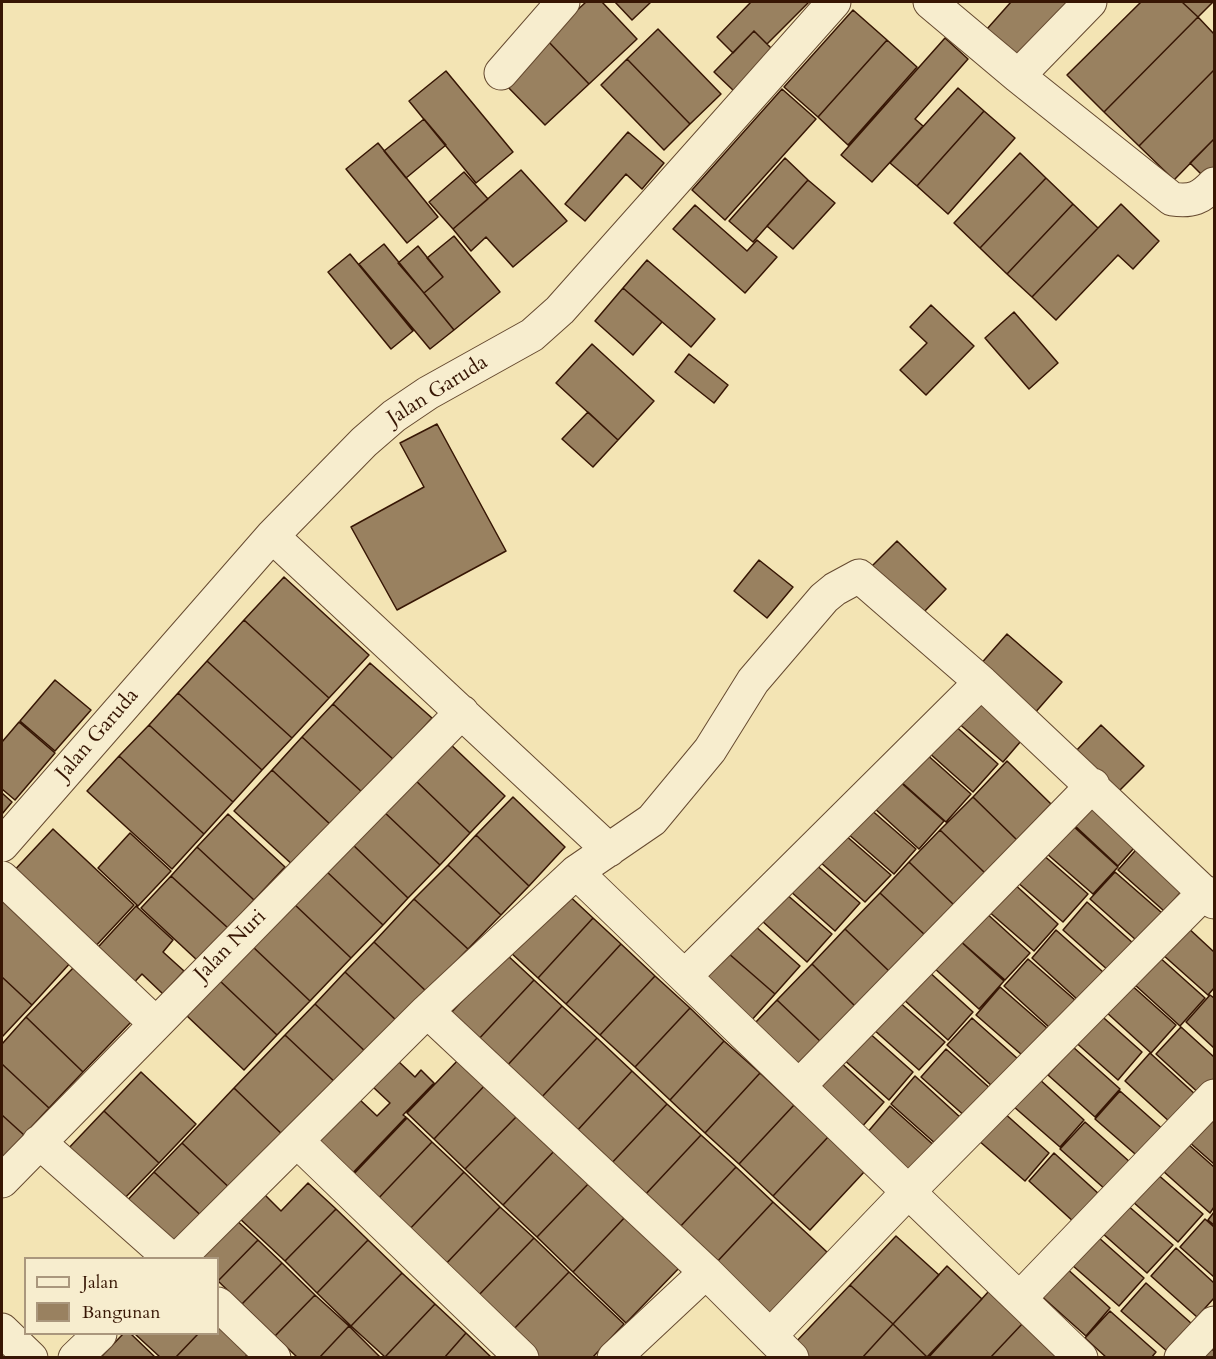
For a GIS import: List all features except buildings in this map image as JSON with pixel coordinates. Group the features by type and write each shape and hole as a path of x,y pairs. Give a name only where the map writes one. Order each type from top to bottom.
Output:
{"street":[{"path":"501,73 563,2"},
{"name":"Jalan Garuda","path":"2,845 272,536 364,442 394,416 428,393 532,335 560,310 834,2"},
{"path":"930,2 1018,76 1172,199 1186,201 1201,198 1215,184"},
{"path":"1018,76 1090,2"},
{"path":"272,536 609,850"},
{"path":"180,1257 427,1011 576,872 652,820 710,750 753,681 824,597 859,576 981,682 1210,897 909,1191 781,1347 706,1272 427,1011"},
{"path":"685,976 981,682"},
{"name":"Jalan Nuri","path":"2,1182 155,1023 462,712"},
{"path":"799,1086 1093,785"},
{"path":"576,872 1081,1358"},
{"path":"2,878 155,1023"},
{"path":"1020,1298 1215,1096"},
{"path":"297,1140 522,1358"},
{"path":"39,1142 169,1257"},
{"path":"614,1358 706,1272"},
{"path":"219,1305 274,1358"},
{"path":"1181,1358 1215,1323"},
{"path":"2,1330 31,1358"},
{"path":"75,1358 99,1335"}]}
